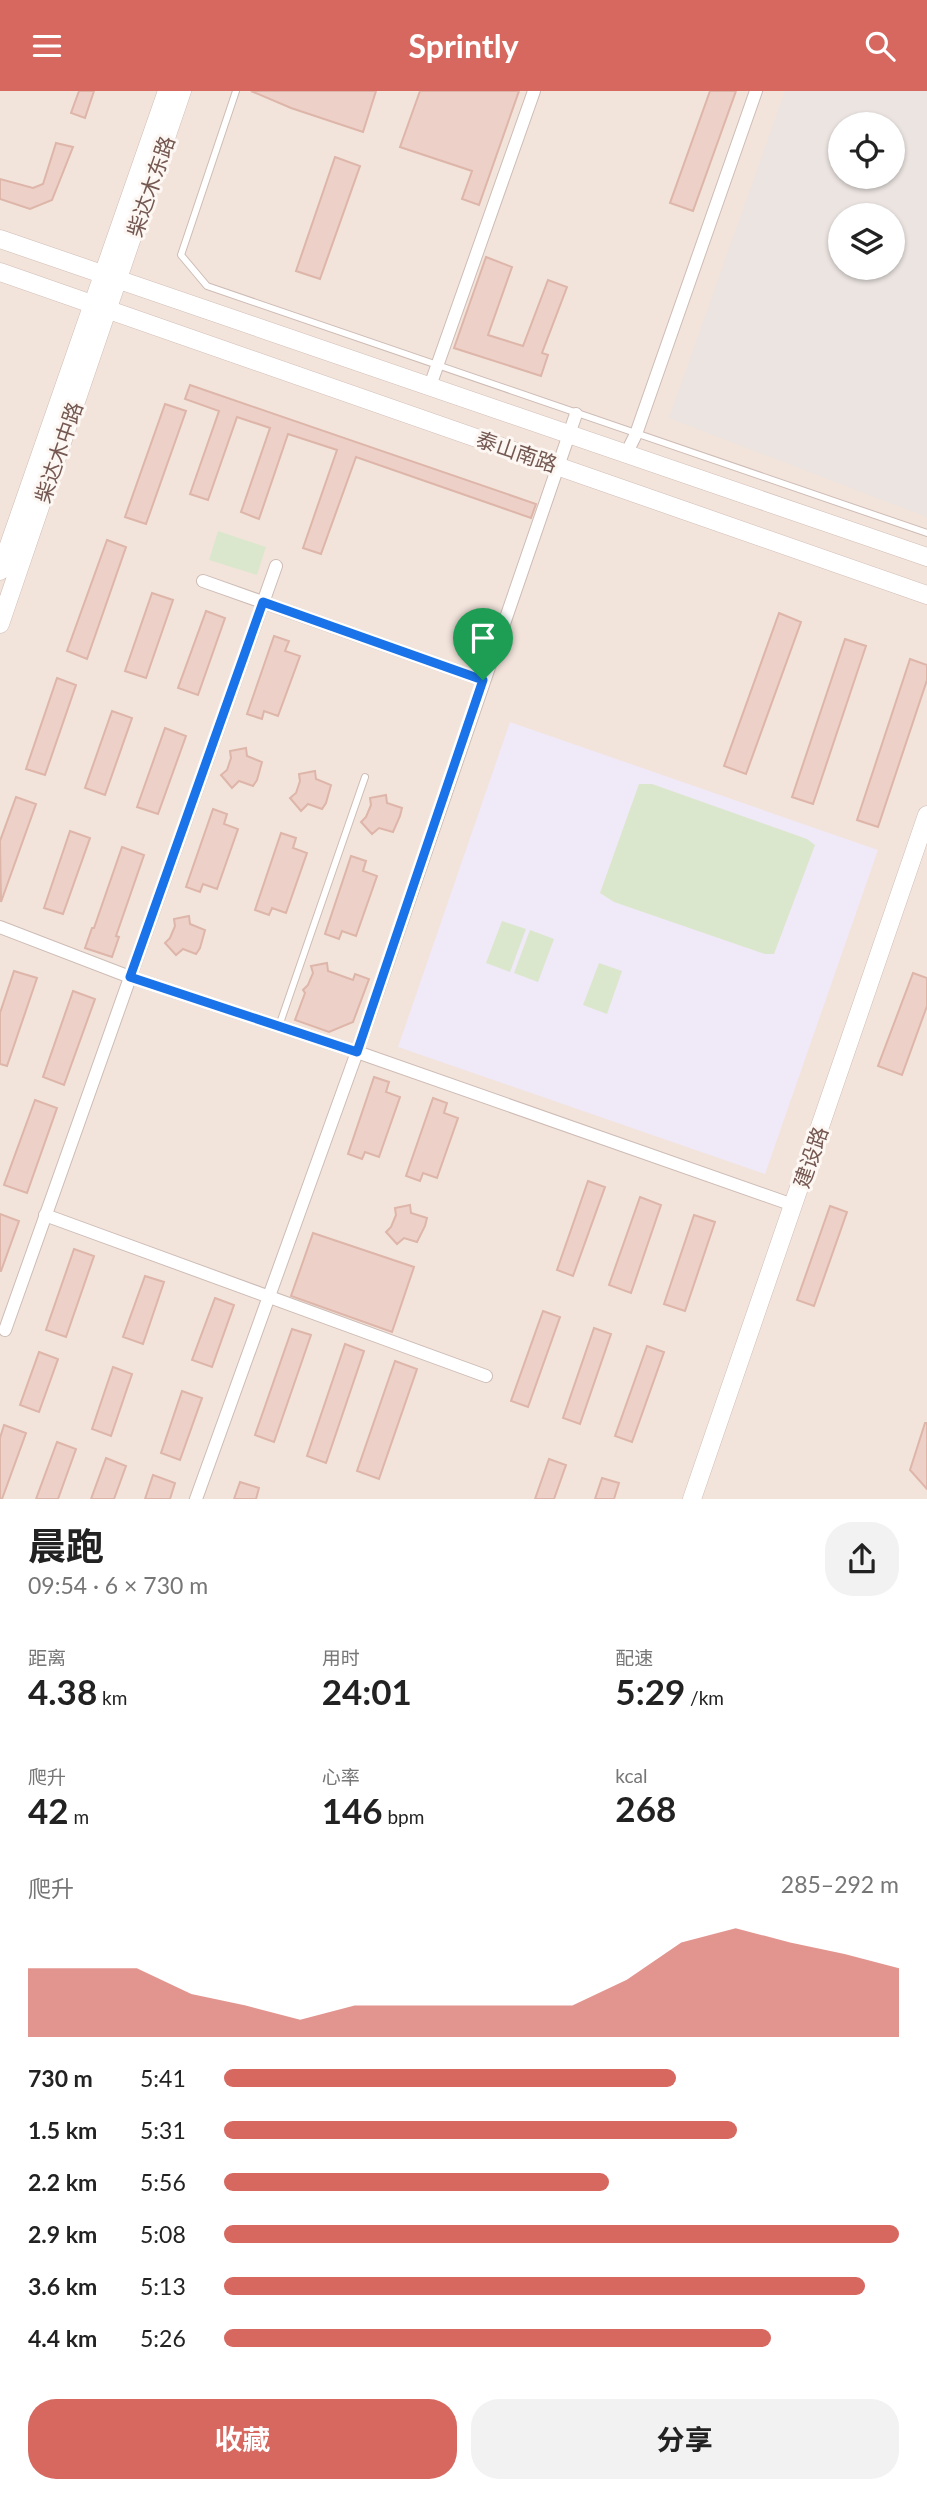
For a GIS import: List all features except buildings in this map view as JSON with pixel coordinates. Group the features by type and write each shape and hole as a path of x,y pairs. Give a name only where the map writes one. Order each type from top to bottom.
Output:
{"street":[{"name":"柴达木东路","path":"110,278 167,91"},
{"name":"柴达木东路","path":"110,278 182,91"},
{"path":"430,386 534,91"},
{"path":"626,454 636,434 756,91"},
{"name":"泰山南路","path":"0,239 927,557"},
{"name":"泰山南路","path":"0,272 927,595"},
{"name":"柴达木中路","path":"0,571 110,278"},
{"name":"柴达木中路","path":"0,624 100,305"},
{"path":"196,1499 357,1052 576,414"},
{"path":"5,1329 276,566"},
{"path":"203,581 483,680"},
{"name":"建设路","path":"692,1499 927,815"},
{"path":"0,927 130,977 357,1052 793,1205"},
{"path":"45,1215 485,1376"}],"lane":[{"path":"236,91 181,255 207,286 927,533"},
{"path":"279,1026 365,777"}],"shaded area":[{"path":"0,91 927,91 927,1499 0,1499"},
{"path":"785,91 927,91 927,517 669,418"},
{"path":"510,722 878,850 765,1174 398,1047"}],"green space":[{"path":"218,531 266,547 257,575 209,560"},
{"path":"639,784 652,784 807,839 815,845 774,954 765,954 614,902 600,893"},
{"path":"502,921 526,929 510,972 486,963"},
{"path":"530,930 554,939 538,982 514,973"},
{"path":"599,963 622,971 607,1014 583,1005"}],"route":[{"path":"263,602 483,680 357,1052 130,977 263,602"}]}
